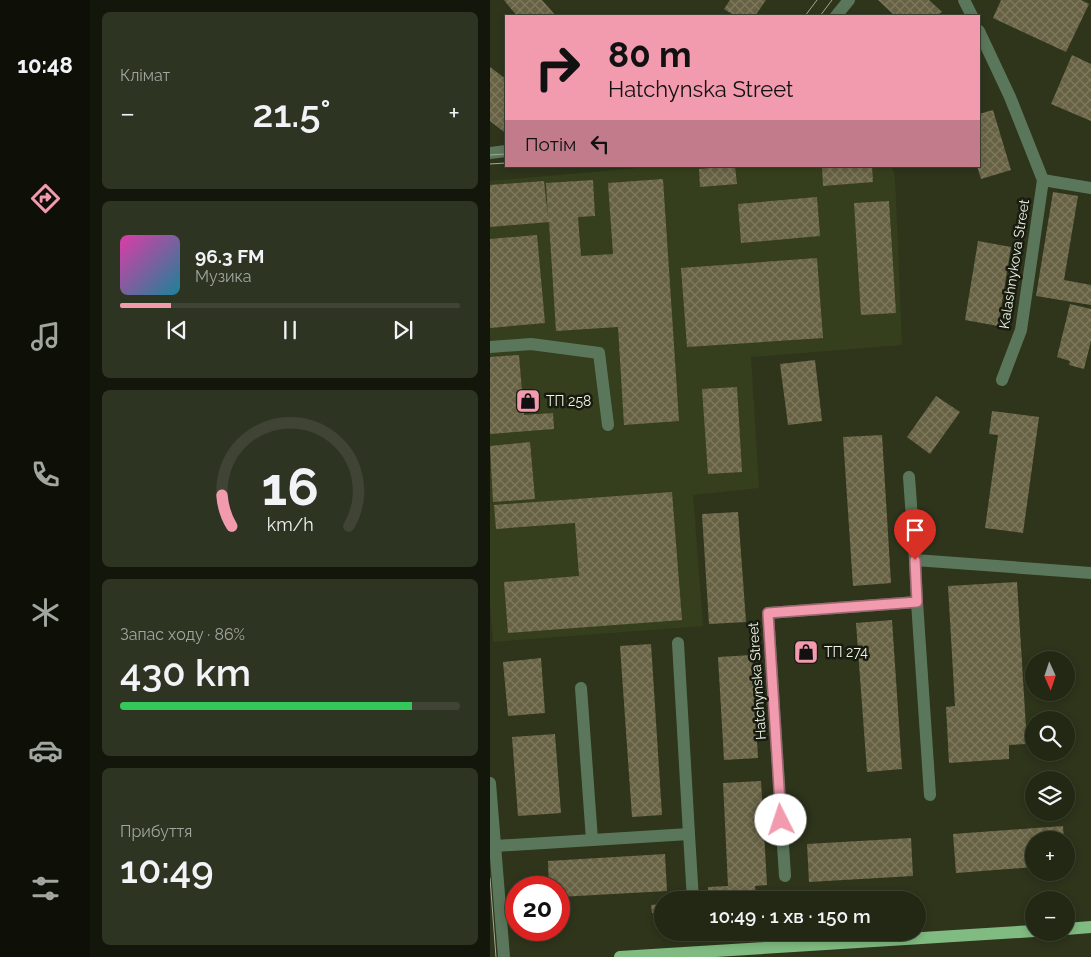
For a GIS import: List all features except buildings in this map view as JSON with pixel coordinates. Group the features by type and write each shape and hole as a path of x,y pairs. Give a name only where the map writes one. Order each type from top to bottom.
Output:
{"main road":[{"path":"1075,928 1091,927"},
{"path":"620,957 1025,931"}],"street":[{"path":"837,15 849,0"},
{"path":"964,0 972,15"},
{"path":"980,33 1010,97 1043,180 1091,188"},
{"path":"490,153 505,151"},
{"name":"Kalashnykova Street","path":"1002,380 1021,330 1043,180"},
{"path":"490,347 531,344 599,353 608,425"},
{"path":"909,477 930,795"},
{"path":"915,560 1091,573"},
{"name":"Hatchynska Street","path":"785,876 768,613 917,602"},
{"path":"678,643 692,891"},
{"path":"581,688 592,840"},
{"path":"490,783 504,957"},
{"path":"495,846 689,834"}],"shaded area":[{"path":"649,167 892,167 895,177 902,345 751,357 759,488 693,495 703,626 493,642 490,605 490,181"}],"tram line":[{"path":"806,15 817,0"},
{"path":"821,15 832,0"},
{"path":"490,155 505,154"},
{"path":"490,164 505,163"},
{"path":"490,878 496,957"}],"place":[{"name":"ТП 258","path":"528,401"},
{"name":"ТП 274","path":"806,652"}],"route":[{"path":"781,820 768,613 917,602 915,560"}]}
